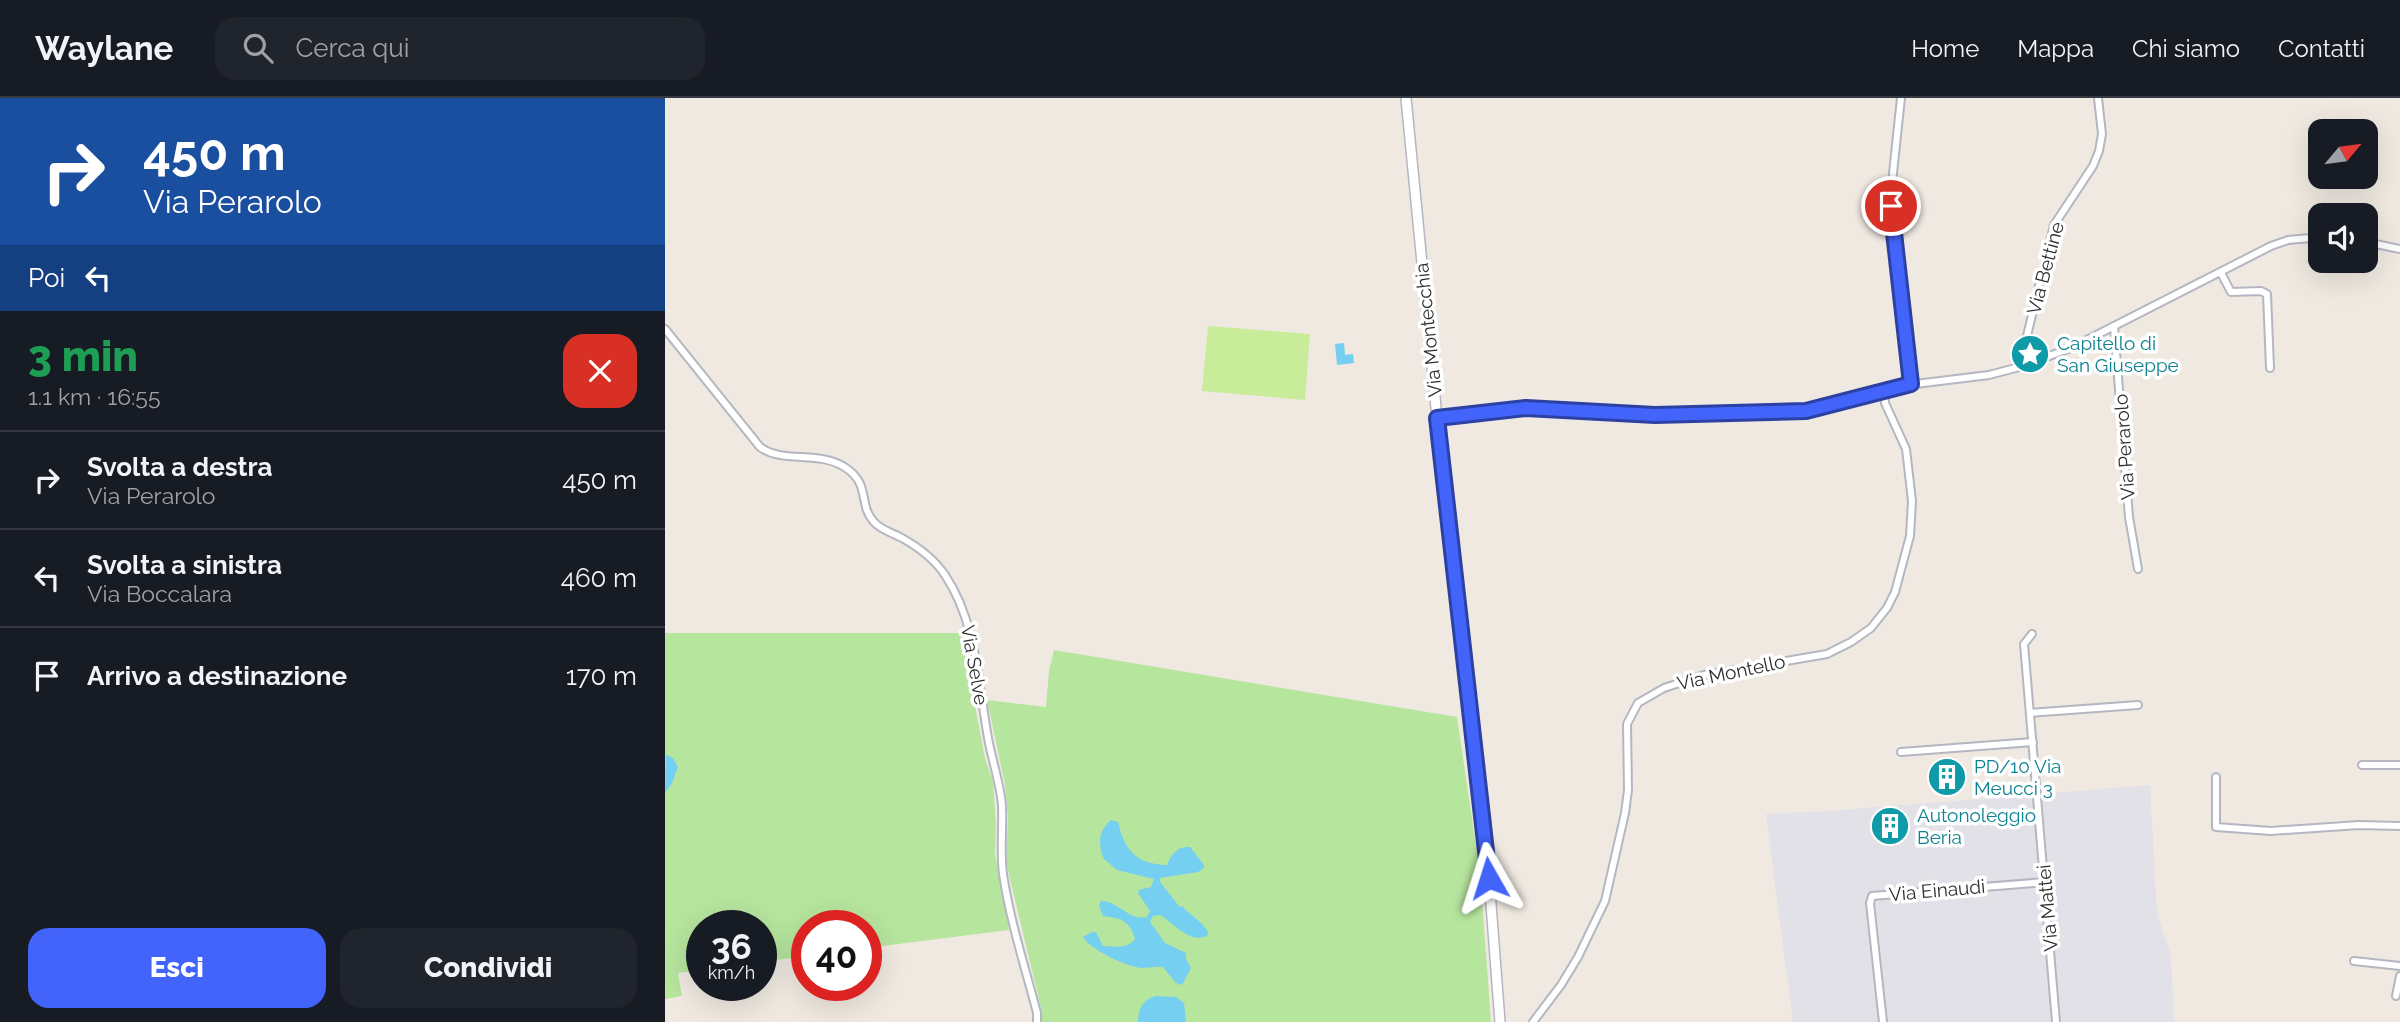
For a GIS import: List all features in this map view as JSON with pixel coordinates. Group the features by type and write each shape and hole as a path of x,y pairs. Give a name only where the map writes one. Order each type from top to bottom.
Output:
{"street":[{"name":"Via Montecchia","path":"1406,98 1437,418 1488,865 1500,1022"},
{"path":"1901,98 1891,216 1911,384"},
{"name":"Via Bettine","path":"2022,366 2054,225 2093,166 2099,151 2102,134 2098,98"},
{"path":"1437,418 1526,408 1655,415 1806,411 1832,406 1884,389 1989,375 2022,366 2073,346 2288,240 2308,238"},
{"path":"2378,244 2400,248"},
{"path":"2221,273 2231,292 2261,291 2267,294 2270,368"},
{"name":"Via Perarolo","path":"2114,326 2129,517 2138,569"},
{"name":"Via Selve","path":"665,329 759,447 773,454 813,457 844,466 862,485 867,511 874,523 904,539 930,558 944,574 954,592 970,632 988,742 999,783 1004,875 1037,1022"},
{"name":"Via Montello","path":"1533,1022 1578,957 1605,901 1628,790 1627,724 1638,703 1664,688 1704,675 1827,654 1871,628 1887,608 1898,582 1910,536 1912,501 1906,449 1885,403 1884,389"},
{"name":"Via Mattei","path":"2032,635 2024,644 2056,1022"},
{"path":"2030,713 2138,705"},
{"path":"1901,752 2033,742"},
{"path":"2362,765 2400,765"},
{"path":"2215,777 2216,827 2271,831 2359,825 2400,826"},
{"name":"Via Einaudi","path":"1883,1022 1870,903 1872,896 2045,882"},
{"path":"2354,961 2400,966"},
{"path":"2396,996 2400,976"}],"shaded area":[{"path":"2150,785 2157,913 2171,955 2174,1022 1793,1022 1766,814"}],"green space":[{"path":"1208,326 1310,334 1305,400 1202,391"},
{"path":"665,633 961,633 985,758 993,782 995,854 1009,930 882,946 882,910 791,910 791,958 777,960 777,910 686,910 686,972 678,973 682,996 665,999"},
{"path":"1054,650 1457,717 1480,873 1491,1022 1042,1022 1006,862 1008,816 1005,784 987,700 1046,707"}],"water":[{"path":"1344,343 1345,355 1353,354 1354,363 1337,365 1335,344"},
{"path":"666,755 673,758 678,767 665,793"},
{"path":"1111,820 1118,822 1128,848 1140,859 1167,865 1176,852 1190,847 1204,865 1198,872 1160,878 1160,882 1179,906 1203,925 1208,932 1207,936 1200,938 1188,935 1160,915 1153,916 1150,922 1165,943 1186,953 1191,968 1182,985 1176,983 1163,967 1141,968 1126,964 1101,952 1083,937 1096,932 1103,946 1112,947 1125,946 1135,939 1123,921 1103,916 1099,906 1101,901 1113,904 1134,916 1147,917 1150,911 1138,893 1139,890 1151,887 1154,879 1117,870 1104,859 1100,838"},
{"path":"1156,996 1176,997 1184,1003 1186,1022 1138,1022 1142,1005"}],"place":[{"name":"Capitello di San Giuseppe","path":"2030,354"},
{"name":"PD/10 Via Meucci 3","path":"1947,777"},
{"name":"Autonoleggio Beria","path":"1890,826"}],"route":[{"path":"1489,878 1437,418 1526,408 1655,415 1806,411 1819,410 1891,387 1911,384 1891,206"}]}
